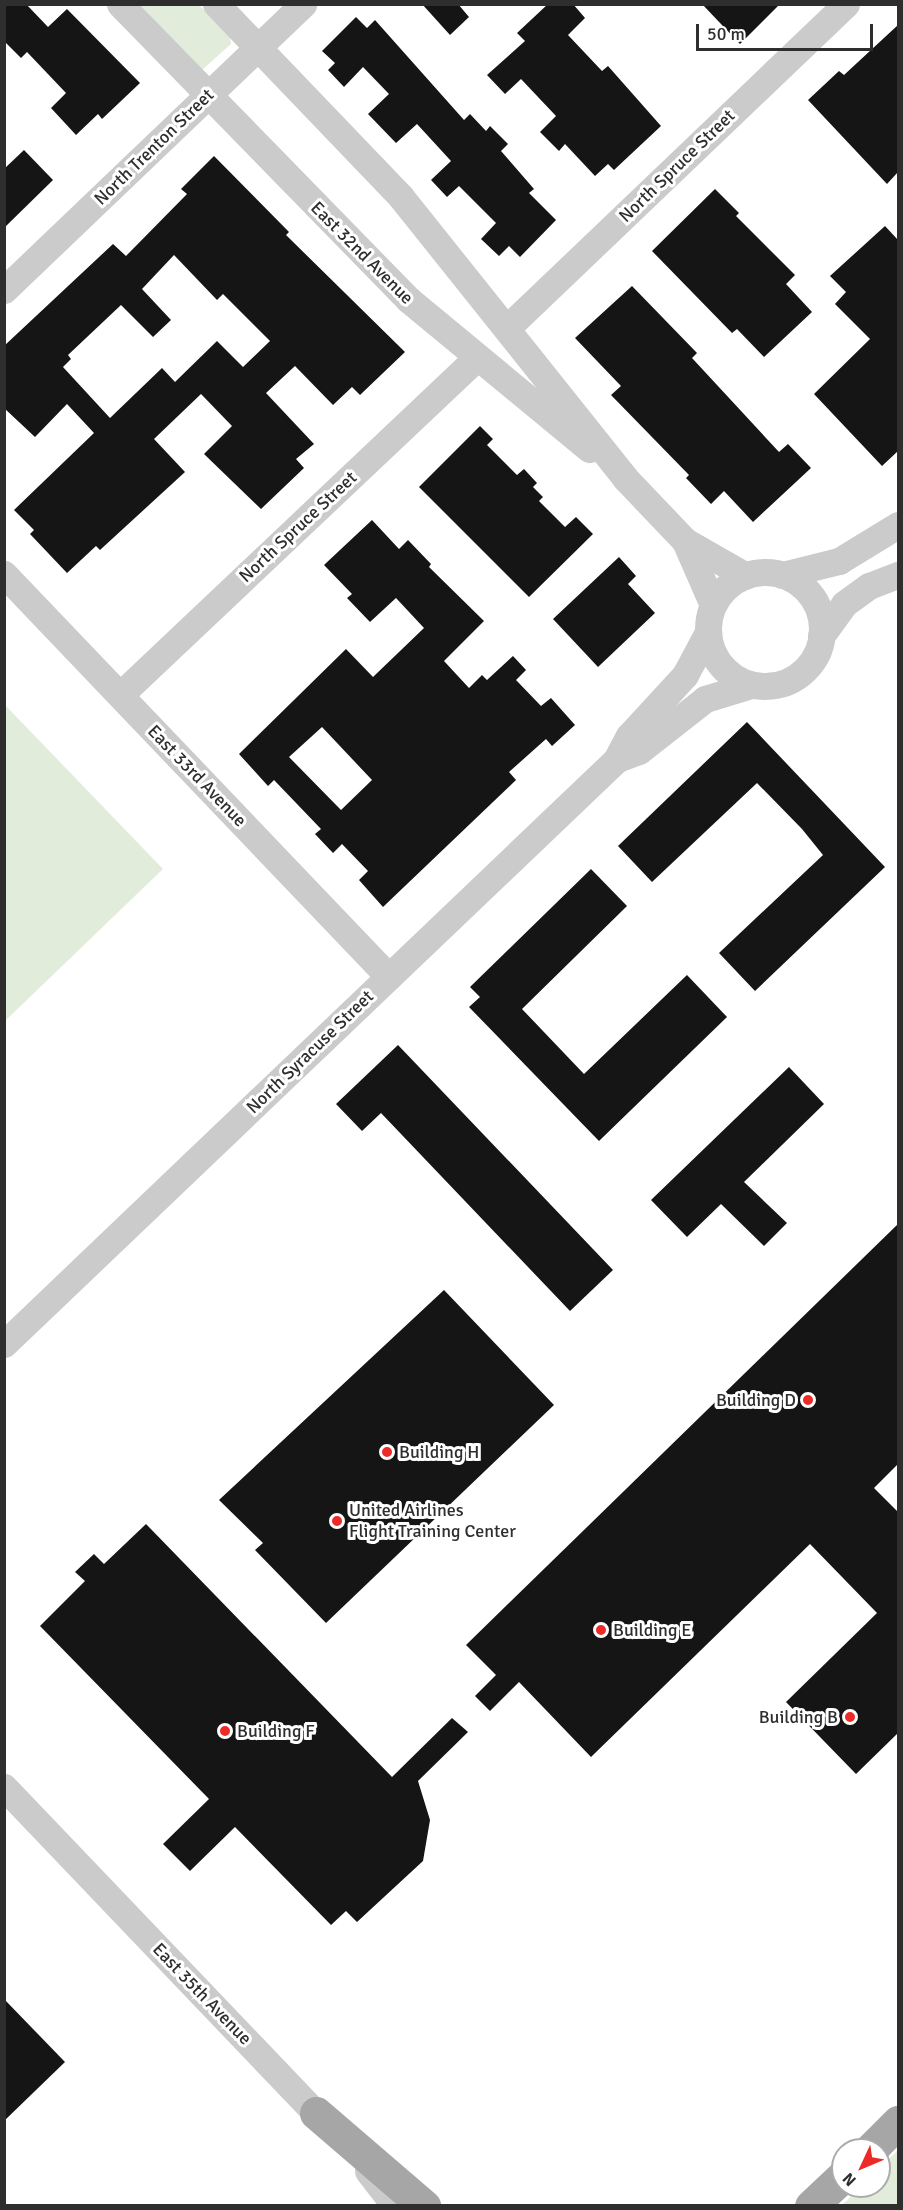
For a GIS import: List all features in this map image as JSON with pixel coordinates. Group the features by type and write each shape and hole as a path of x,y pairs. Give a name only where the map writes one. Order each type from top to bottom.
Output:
{"main road":[{"path":"316,2113 424,2205"},
{"path":"882,2138 898,2122"},
{"path":"811,2205 831,2187"}],"street":[{"name":"East 32nd Avenue","path":"120,4 363,256 476,358 625,478"},
{"name":"East 32nd Avenue","path":"216,4 400,197 625,478 685,540 746,576"},
{"name":"North Trenton Street","path":"4,290 303,4"},
{"name":"North Spruce Street","path":"507,328 846,4"},
{"name":"North Spruce Street","path":"120,695 476,358"},
{"path":"782,575 799,584 812,598 820,616 821,636 816,654 805,670 789,681 770,686 751,685 721,666 708,632 713,605 730,584 746,576 782,575 839,561 898,525"},
{"name":"East 32nd Avenue","path":"685,540 713,605"},
{"name":"East 33rd Avenue","path":"4,574 389,977"},
{"path":"821,636 844,604 869,586 898,575"},
{"name":"North Syracuse Street","path":"4,1344 616,760 629,736 685,675 708,632"},
{"name":"North Syracuse Street","path":"616,760 639,751 705,699 751,685"},
{"name":"East 35th Avenue","path":"4,1787 316,2113 395,2205"}],"green space":[{"path":"138,5 199,5 230,37 231,44 202,70"},
{"path":"5,705 163,869 5,1021"},
{"path":"898,2150 898,2205 842,2205 849,2198 891,2198 891,2157"}],"building":[{"path":"4,4 26,4 48,27 67,9 140,83 102,119 98,114 76,135 51,108 66,93 27,52 21,58 4,41"},
{"path":"422,4 458,4 469,17 450,35"},
{"path":"548,4 573,4 585,18 568,35 602,71 608,66 661,126 614,170 608,164 595,176 565,144 559,151 540,132 556,116 521,79 505,94 487,75 525,41 517,33"},
{"path":"702,4 780,4 740,44"},
{"path":"356,17 367,28 375,20 464,120 470,114 486,131 490,126 508,144 501,151 534,189 529,193 556,220 520,257 509,246 499,256 481,239 496,223 459,186 447,197 431,180 451,161 417,124 396,143 368,114 389,94 363,67 344,87 328,70 335,63 322,51"},
{"path":"898,25 898,172 887,184 808,100 839,71 844,75"},
{"path":"24,150 53,180 4,228 4,169"},
{"path":"214,156 289,232 286,235 405,352 360,395 352,387 333,405 295,366 266,393 314,444 296,459 304,468 261,509 204,454 232,426 201,394 154,439 185,472 100,550 96,546 67,573 30,534 34,530 14,510 94,433 67,404 35,437 4,408 4,346 113,244 126,256 187,194 181,189","holes":["174,255 217,300 223,294 270,341 243,367 217,341 175,382 162,368 110,418 63,367 71,359 68,355 121,305 153,337 171,320 142,289"]},
{"path":"715,189 739,213 736,216 795,275 786,284 812,312 764,357 737,329 732,333 652,251"},
{"path":"885,226 898,240 898,451 882,466 814,394 870,339 835,304 846,292 830,276"},
{"path":"632,286 697,353 692,358 779,452 788,444 811,468 753,522 724,491 711,504 686,478 689,475 611,395 621,386 575,338"},
{"path":"480,426 493,439 487,445 517,475 524,469 537,483 533,487 543,497 539,501 565,527 576,517 593,534 529,597 419,487"},
{"path":"372,520 399,549 408,540 431,564 429,567 484,621 444,661 469,688 482,675 487,680 513,656 526,670 516,680 541,706 551,698 575,725 552,746 546,739 509,772 516,780 383,907 359,880 368,871 342,844 333,853 315,834 321,829 274,780 268,786 239,754 346,649 373,677 424,628 396,598 370,622 347,598 352,594 324,565","holes":["322,727 372,780 341,810 289,757"]},
{"path":"619,557 636,576 628,584 655,613 598,667 553,619"},
{"path":"747,722 885,867 755,991 719,953 823,855 802,829 757,783 652,882 618,846"},
{"path":"591,869 627,906 522,1009 584,1074 687,975 727,1017 599,1141 469,1007 480,997 470,987"},
{"path":"398,1045 613,1270 570,1311 381,1113 362,1131 336,1104"},
{"path":"789,1067 824,1104 744,1182 787,1223 764,1246 721,1204 687,1237 651,1200"},
{"path":"898,1224 898,1464 874,1488 898,1512 898,1733 856,1774 786,1702 877,1613 810,1544 591,1757 519,1682 490,1711 475,1696 496,1675 466,1645"},
{"name":"United Airlines Flight Training Center","path":"444,1290 554,1405 326,1623 255,1550 263,1543 219,1500"},
{"name":"Building F","path":"146,1524 392,1777 452,1718 468,1732 418,1781 430,1820 423,1861 357,1922 346,1911 331,1925 235,1827 190,1871 163,1844 209,1799 40,1626 85,1581 75,1572 94,1554 104,1564"},
{"path":"4,1999 65,2062 4,2121"}],"place":[{"name":"Building D","path":"808,1400"},
{"name":"Building H","path":"387,1452"},
{"name":"United Airlines Flight Training Center","path":"337,1521"},
{"name":"Building E","path":"601,1630"},
{"name":"Building B","path":"850,1717"},
{"name":"Building F","path":"225,1731"}]}
